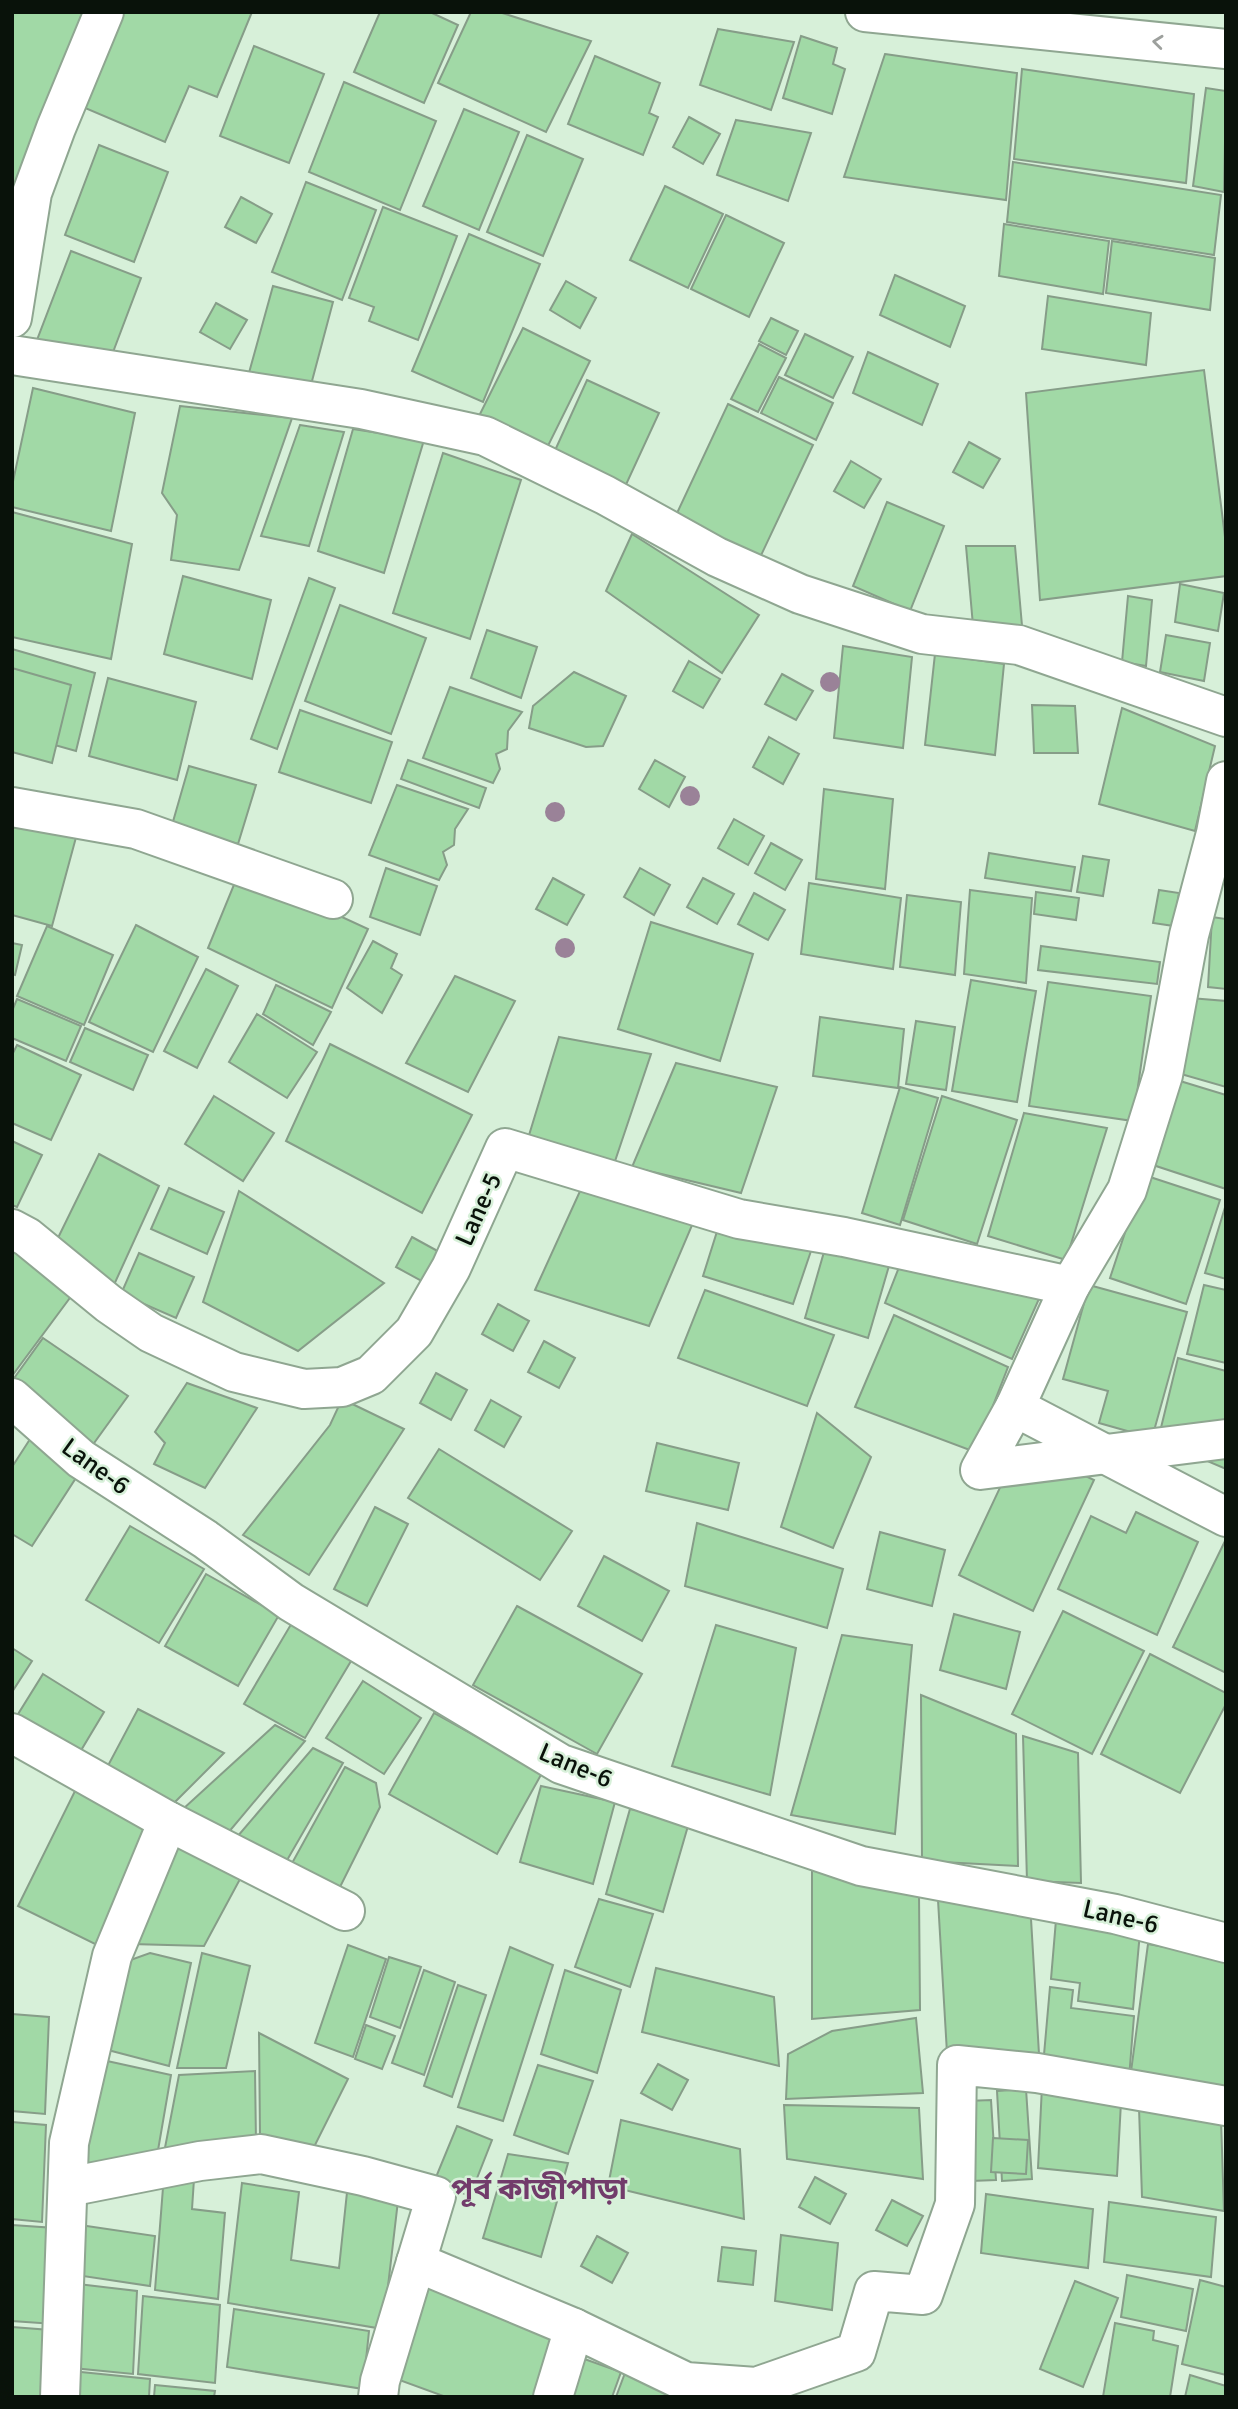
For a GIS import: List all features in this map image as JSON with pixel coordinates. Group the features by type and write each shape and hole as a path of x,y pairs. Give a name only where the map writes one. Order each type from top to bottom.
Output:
{"street":[{"path":"12,318 32,193 104,12"},
{"path":"865,12 1226,49"},
{"path":"12,355 361,409 485,436 605,495 718,557 800,594 922,634 1019,645 1226,718"},
{"path":"1226,781 1216,833 1189,935 1159,1088 1127,1190 1070,1286 1015,1407 980,1470 1226,1440"},
{"path":"12,807 136,829 333,899"},
{"name":"Lane-5","path":"12,1229 27,1237 109,1304 151,1333 234,1372 304,1389 342,1387 371,1375 414,1332 451,1268 505,1148 739,1219 844,1237 1070,1286"},
{"name":"Lane-6","path":"12,1398 81,1459 205,1539 291,1602 561,1764 861,1866 1115,1913 1226,1943"},
{"path":"1015,1407 1226,1517"},
{"path":"12,1733 168,1821 345,1911"},
{"path":"60,2397 69,2143 112,1956 168,1821"},
{"path":"416,2262 575,2328 683,2389 756,2387 856,2352 874,2291 923,2295 955,2204 957,2065 1037,2073 1226,2106"},
{"path":"68,2187 200,2161 261,2154 363,2176 436,2196 380,2381 378,2397"},
{"path":"553,2397 575,2328"}],"building":[{"path":"12,12 87,12 12,199"},
{"path":"108,12 252,12 217,97 189,86 165,142 71,102"},
{"path":"380,12 430,12 458,25 424,103 354,72"},
{"path":"471,12 499,12 591,41 546,132 438,83"},
{"path":"718,29 794,42 771,110 700,85"},
{"path":"801,36 837,48 833,64 845,69 832,114 783,98"},
{"path":"254,46 324,74 289,163 220,136"},
{"path":"885,54 1017,73 1006,200 844,177"},
{"path":"595,56 660,83 649,113 658,117 643,155 568,124"},
{"path":"1022,69 1194,94 1186,183 1014,159"},
{"path":"344,82 436,121 400,210 309,172"},
{"path":"1206,88 1226,91 1224,192 1193,186"},
{"path":"464,109 519,132 479,230 423,206"},
{"path":"689,117 720,134 703,164 673,147"},
{"path":"736,120 811,133 788,201 717,175"},
{"path":"527,135 583,159 543,256 487,232"},
{"path":"99,145 168,172 134,262 65,235"},
{"path":"1013,162 1221,195 1214,255 1007,222"},
{"path":"306,182 376,210 342,300 272,272"},
{"path":"665,186 723,214 688,288 630,260"},
{"path":"241,197 272,214 256,243 225,227"},
{"path":"383,207 457,236 418,340 369,321 374,307 349,298"},
{"path":"726,215 784,243 749,317 691,289"},
{"path":"1004,224 1109,241 1103,294 999,276"},
{"path":"469,234 540,264 483,402 412,371"},
{"path":"1112,241 1215,258 1210,310 1106,293"},
{"path":"71,251 141,278 107,368 37,340"},
{"path":"895,275 965,306 950,347 880,315"},
{"path":"566,281 596,298 580,328 550,310"},
{"path":"273,286 333,302 308,396 247,380"},
{"path":"1048,296 1151,313 1146,365 1042,349"},
{"path":"216,303 247,320 230,349 200,332"},
{"path":"771,318 798,331 786,355 759,341"},
{"path":"523,328 590,361 541,460 474,426"},
{"path":"805,334 853,357 833,398 785,375"},
{"path":"759,344 786,358 758,412 731,399"},
{"path":"868,352 938,384 922,425 853,393"},
{"path":"1204,370 1226,545 1226,576 1040,600 1026,393"},
{"path":"779,377 833,403 816,440 761,413"},
{"path":"587,380 659,413 624,489 552,457"},
{"path":"33,388 135,413 111,531 12,507 12,486"},
{"path":"728,404 813,445 756,566 671,526"},
{"path":"180,406 292,418 239,570 171,560 177,515 162,493"},
{"path":"300,425 344,432 309,546 261,536"},
{"path":"353,429 424,440 384,573 318,551"},
{"path":"969,442 1000,459 983,488 953,472"},
{"path":"443,453 521,480 470,639 393,613"},
{"path":"851,461 881,479 864,508 834,491"},
{"path":"887,502 944,526 910,611 853,586"},
{"path":"12,512 132,544 111,659 12,637"},
{"path":"632,534 759,615 722,673 606,591"},
{"path":"966,546 1015,546 1023,637 974,637"},
{"path":"183,576 271,600 252,679 164,654"},
{"path":"309,578 335,588 277,749 251,739"},
{"path":"1180,584 1224,593 1218,631 1175,622"},
{"path":"1128,596 1152,600 1146,666 1122,662"},
{"path":"340,605 426,638 391,734 305,701"},
{"path":"487,630 537,647 521,698 471,678"},
{"path":"1166,635 1210,643 1204,681 1160,672"},
{"path":"843,646 912,657 903,748 834,738"},
{"path":"12,649 95,673 76,751 12,733"},
{"path":"935,654 1004,664 995,755 925,745"},
{"path":"689,661 720,679 703,708 673,691"},
{"path":"12,668 71,685 52,763 12,752"},
{"path":"574,672 626,696 603,746 586,747 529,728 533,706"},
{"path":"782,674 813,691 796,720 765,704"},
{"path":"108,678 196,702 177,780 89,756"},
{"path":"450,687 522,712 508,731 507,749 496,754 500,769 493,783 423,758"},
{"path":"1032,705 1075,706 1078,753 1034,753"},
{"path":"1122,708 1215,746 1195,831 1099,804"},
{"path":"300,710 392,742 371,803 279,772"},
{"path":"769,737 799,754 783,784 753,767"},
{"path":"408,760 486,788 479,808 401,779"},
{"path":"655,760 685,777 669,807 639,789"},
{"path":"189,766 256,785 238,844 172,825"},
{"path":"397,785 468,809 455,829 454,845 443,852 447,865 439,880 369,855"},
{"path":"824,789 893,799 885,889 816,879"},
{"path":"12,812 78,830 52,926 12,915"},
{"path":"734,819 764,836 748,865 718,848"},
{"path":"771,843 802,860 785,890 755,873"},
{"path":"989,853 1075,867 1071,891 985,878"},
{"path":"1083,856 1109,860 1103,896 1077,892"},
{"path":"386,868 437,886 420,935 370,917"},
{"path":"640,868 670,885 654,915 624,897"},
{"path":"240,870 368,929 332,1008 208,948"},
{"path":"553,878 584,895 567,925 536,909"},
{"path":"703,878 734,894 717,924 687,907"},
{"path":"809,883 901,898 893,969 801,954"},
{"path":"970,890 1032,898 1026,983 964,974"},
{"path":"1159,890 1179,893 1174,926 1153,923"},
{"path":"1036,892 1079,898 1076,920 1034,914"},
{"path":"754,893 785,910 768,940 738,924"},
{"path":"907,895 961,902 955,975 900,967"},
{"path":"1212,917 1226,919 1226,989 1208,987"},
{"path":"651,922 753,954 720,1061 618,1029"},
{"path":"136,925 198,957 153,1052 89,1022"},
{"path":"47,926 113,955 84,1025 17,996"},
{"path":"373,941 397,954 391,968 402,975 382,1013 347,988"},
{"path":"12,943 22,945 15,975 12,974"},
{"path":"1041,946 1160,962 1157,984 1038,970"},
{"path":"206,969 238,986 197,1068 164,1051"},
{"path":"455,976 515,1001 468,1092 406,1063"},
{"path":"971,980 1036,991 1017,1102 952,1091"},
{"path":"1048,982 1151,996 1133,1121 1029,1106"},
{"path":"276,985 331,1012 313,1045 263,1014"},
{"path":"1190,998 1226,1001 1226,1087 1181,1074"},
{"path":"17,999 81,1026 66,1061 12,1038 12,1011"},
{"path":"257,1014 317,1052 287,1098 229,1062"},
{"path":"820,1017 904,1029 898,1088 813,1076"},
{"path":"916,1021 955,1027 946,1090 906,1084"},
{"path":"85,1028 148,1055 133,1090 70,1062"},
{"path":"559,1037 651,1054 612,1170 526,1145"},
{"path":"330,1044 472,1115 422,1213 286,1141"},
{"path":"17,1045 81,1075 51,1140 12,1123 12,1055"},
{"path":"676,1063 777,1087 741,1193 632,1167"},
{"path":"1180,1081 1226,1095 1226,1189 1153,1165"},
{"path":"900,1087 938,1098 900,1225 862,1213"},
{"path":"214,1096 274,1133 243,1181 185,1144"},
{"path":"942,1096 1017,1120 977,1244 903,1220"},
{"path":"1024,1113 1107,1128 1066,1260 988,1236"},
{"path":"12,1141 42,1155 17,1207 12,1205"},
{"path":"99,1154 159,1186 113,1287 55,1244"},
{"path":"1144,1175 1220,1200 1186,1304 1110,1278"},
{"path":"169,1188 224,1212 207,1254 151,1229"},
{"path":"581,1189 693,1223 649,1326 535,1290"},
{"path":"239,1191 384,1283 298,1351 203,1302"},
{"path":"1226,1204 1226,1279 1205,1273"},
{"path":"720,1222 811,1251 793,1304 703,1276"},
{"path":"412,1237 443,1254 427,1284 396,1267"},
{"path":"828,1238 891,1259 868,1338 805,1318"},
{"path":"12,1247 75,1291 12,1376"},
{"path":"139,1253 194,1277 176,1318 121,1294"},
{"path":"903,1257 1043,1290 1012,1359 885,1303"},
{"path":"1089,1285 1187,1312 1152,1438 1099,1423 1108,1391 1063,1379"},
{"path":"1204,1285 1226,1290 1226,1363 1187,1354"},
{"path":"705,1290 834,1335 807,1406 678,1358"},
{"path":"498,1304 529,1321 513,1351 482,1334"},
{"path":"894,1315 1008,1367 975,1452 855,1407"},
{"path":"43,1338 128,1396 89,1450 12,1381"},
{"path":"544,1341 575,1358 559,1388 528,1372"},
{"path":"1178,1358 1226,1371 1226,1469 1158,1440"},
{"path":"436,1373 467,1390 451,1420 420,1403"},
{"path":"187,1383 257,1408 205,1488 154,1464 165,1443 155,1432"},
{"path":"342,1399 404,1429 309,1575 243,1535 330,1425"},
{"path":"491,1400 521,1417 504,1447 475,1430"},
{"path":"817,1413 871,1457 833,1548 781,1527"},
{"path":"32,1436 83,1467 32,1546 12,1534 12,1467"},
{"path":"657,1443 739,1463 728,1510 646,1491"},
{"path":"1020,1445 1094,1480 1033,1611 959,1575"},
{"path":"439,1449 572,1531 540,1580 408,1498"},
{"path":"375,1507 408,1524 367,1606 334,1589"},
{"path":"1136,1512 1198,1542 1157,1635 1058,1589 1091,1516 1126,1533"},
{"path":"697,1523 843,1569 827,1628 685,1586"},
{"path":"130,1526 204,1569 159,1643 86,1600"},
{"path":"880,1532 945,1550 932,1606 867,1589"},
{"path":"1226,1539 1226,1673 1173,1647"},
{"path":"604,1556 669,1591 642,1641 578,1606"},
{"path":"206,1574 279,1615 238,1686 165,1646"},
{"path":"517,1606 642,1674 597,1754 473,1685"},
{"path":"1063,1611 1144,1651 1092,1754 1012,1714"},
{"path":"954,1614 1020,1632 1006,1689 940,1670"},
{"path":"293,1621 354,1656 305,1738 244,1704"},
{"path":"716,1625 796,1648 770,1795 672,1766"},
{"path":"842,1635 912,1645 895,1834 791,1815"},
{"path":"12,1648 32,1661 12,1692"},
{"path":"1150,1654 1226,1693 1226,1704 1180,1793 1101,1754"},
{"path":"43,1674 104,1712 77,1757 15,1719"},
{"path":"363,1681 421,1718 384,1774 326,1738"},
{"path":"921,1695 1016,1734 1018,1866 922,1861"},
{"path":"138,1709 224,1753 168,1809 103,1775"},
{"path":"434,1713 542,1773 497,1854 389,1794"},
{"path":"275,1725 305,1741 228,1833 183,1809"},
{"path":"1023,1736 1078,1753 1081,1883 1027,1881"},
{"path":"313,1748 343,1763 286,1862 237,1837"},
{"path":"345,1767 376,1783 380,1807 339,1889 291,1865"},
{"path":"541,1786 615,1802 593,1884 520,1862"},
{"path":"75,1791 155,1831 97,1945 18,1906"},
{"path":"630,1809 690,1819 663,1912 606,1894"},
{"path":"180,1837 246,1868 204,1946 132,1944"},
{"path":"812,1870 919,1894 920,2010 812,2019"},
{"path":"599,1899 653,1914 630,1987 575,1967"},
{"path":"938,1900 1030,1902 1039,2054 947,2053"},
{"path":"1056,1920 1140,1932 1133,2009 1078,2001 1080,1983 1051,1979"},
{"path":"1148,1944 1226,1958 1226,2095 1130,2079"},
{"path":"348,1945 386,1959 353,2057 315,2043"},
{"path":"510,1947 553,1965 503,2121 458,2107"},
{"path":"150,1953 191,1963 169,2066 104,2049 122,1963"},
{"path":"202,1953 250,1966 226,2068 177,2068"},
{"path":"389,1957 421,1967 400,2028 370,2017"},
{"path":"656,1968 774,1997 779,2066 642,2032"},
{"path":"424,1970 455,1982 424,2075 392,2063"},
{"path":"565,1970 621,1990 597,2073 541,2054"},
{"path":"458,1985 486,1995 452,2097 424,2086"},
{"path":"1050,1987 1073,1990 1071,2008 1134,2016 1129,2078 1043,2066"},
{"path":"12,2014 49,2017 45,2114 12,2111"},
{"path":"916,2018 923,2093 786,2099 788,2054 832,2031"},
{"path":"366,2025 395,2036 382,2069 355,2059"},
{"path":"259,2033 348,2079 309,2157 260,2135"},
{"path":"98,2059 171,2075 157,2156 79,2166"},
{"path":"658,2064 688,2080 672,2110 641,2093"},
{"path":"538,2065 593,2081 568,2154 514,2135"},
{"path":"255,2071 256,2143 163,2158 179,2075"},
{"path":"1042,2086 1121,2102 1117,2176 1038,2168"},
{"path":"1026,2089 1032,2179 1002,2181 997,2091"},
{"path":"991,2100 996,2180 971,2181 967,2101"},
{"path":"784,2105 919,2108 923,2179 787,2159"},
{"path":"1139,2108 1221,2120 1224,2211 1142,2197"},
{"path":"621,2120 740,2149 744,2219 608,2186"},
{"path":"12,2122 46,2125 42,2222 12,2219"},
{"path":"457,2126 492,2140 470,2196 434,2182"},
{"path":"993,2138 1028,2140 1026,2174 991,2172"},
{"path":"508,2154 568,2163 541,2257 483,2238"},
{"path":"164,2175 194,2179 192,2209 225,2213 218,2299 155,2290"},
{"path":"815,2177 846,2194 830,2224 799,2207"},
{"path":"242,2183 299,2192 291,2260 339,2268 348,2183 399,2192 383,2329 228,2303"},
{"path":"986,2194 1093,2209 1088,2268 981,2253"},
{"path":"892,2200 923,2216 907,2246 876,2230"},
{"path":"1109,2202 1216,2217 1211,2277 1104,2262"},
{"path":"12,2225 55,2228 54,2324 12,2321"},
{"path":"80,2225 155,2236 150,2286 76,2275"},
{"path":"781,2235 838,2243 832,2310 775,2301"},
{"path":"597,2236 628,2253 612,2283 581,2266"},
{"path":"722,2247 756,2251 753,2285 718,2281"},
{"path":"1127,2275 1193,2289 1186,2331 1121,2317"},
{"path":"1200,2280 1226,2287 1226,2375 1182,2364"},
{"path":"1075,2281 1118,2298 1083,2387 1040,2369"},
{"path":"424,2282 560,2332 537,2397 446,2397 391,2377"},
{"path":"78,2284 137,2291 133,2374 73,2368"},
{"path":"143,2296 220,2305 215,2383 138,2374"},
{"path":"234,2309 369,2331 363,2389 227,2367"},
{"path":"1115,2323 1154,2331 1153,2340 1178,2346 1170,2397 1103,2397"},
{"path":"12,2327 50,2330 49,2397 12,2397"},
{"path":"576,2356 621,2372 612,2397 562,2397"},
{"path":"71,2371 150,2379 149,2397 70,2397"},
{"path":"625,2373 669,2389 666,2397 616,2397"},
{"path":"1190,2375 1226,2386 1226,2397 1185,2397"},
{"path":"155,2385 215,2391 214,2397 154,2397"}],"district":[{"name":"পূর্ব কাজীপাড়া","path":"539,2189"}]}
